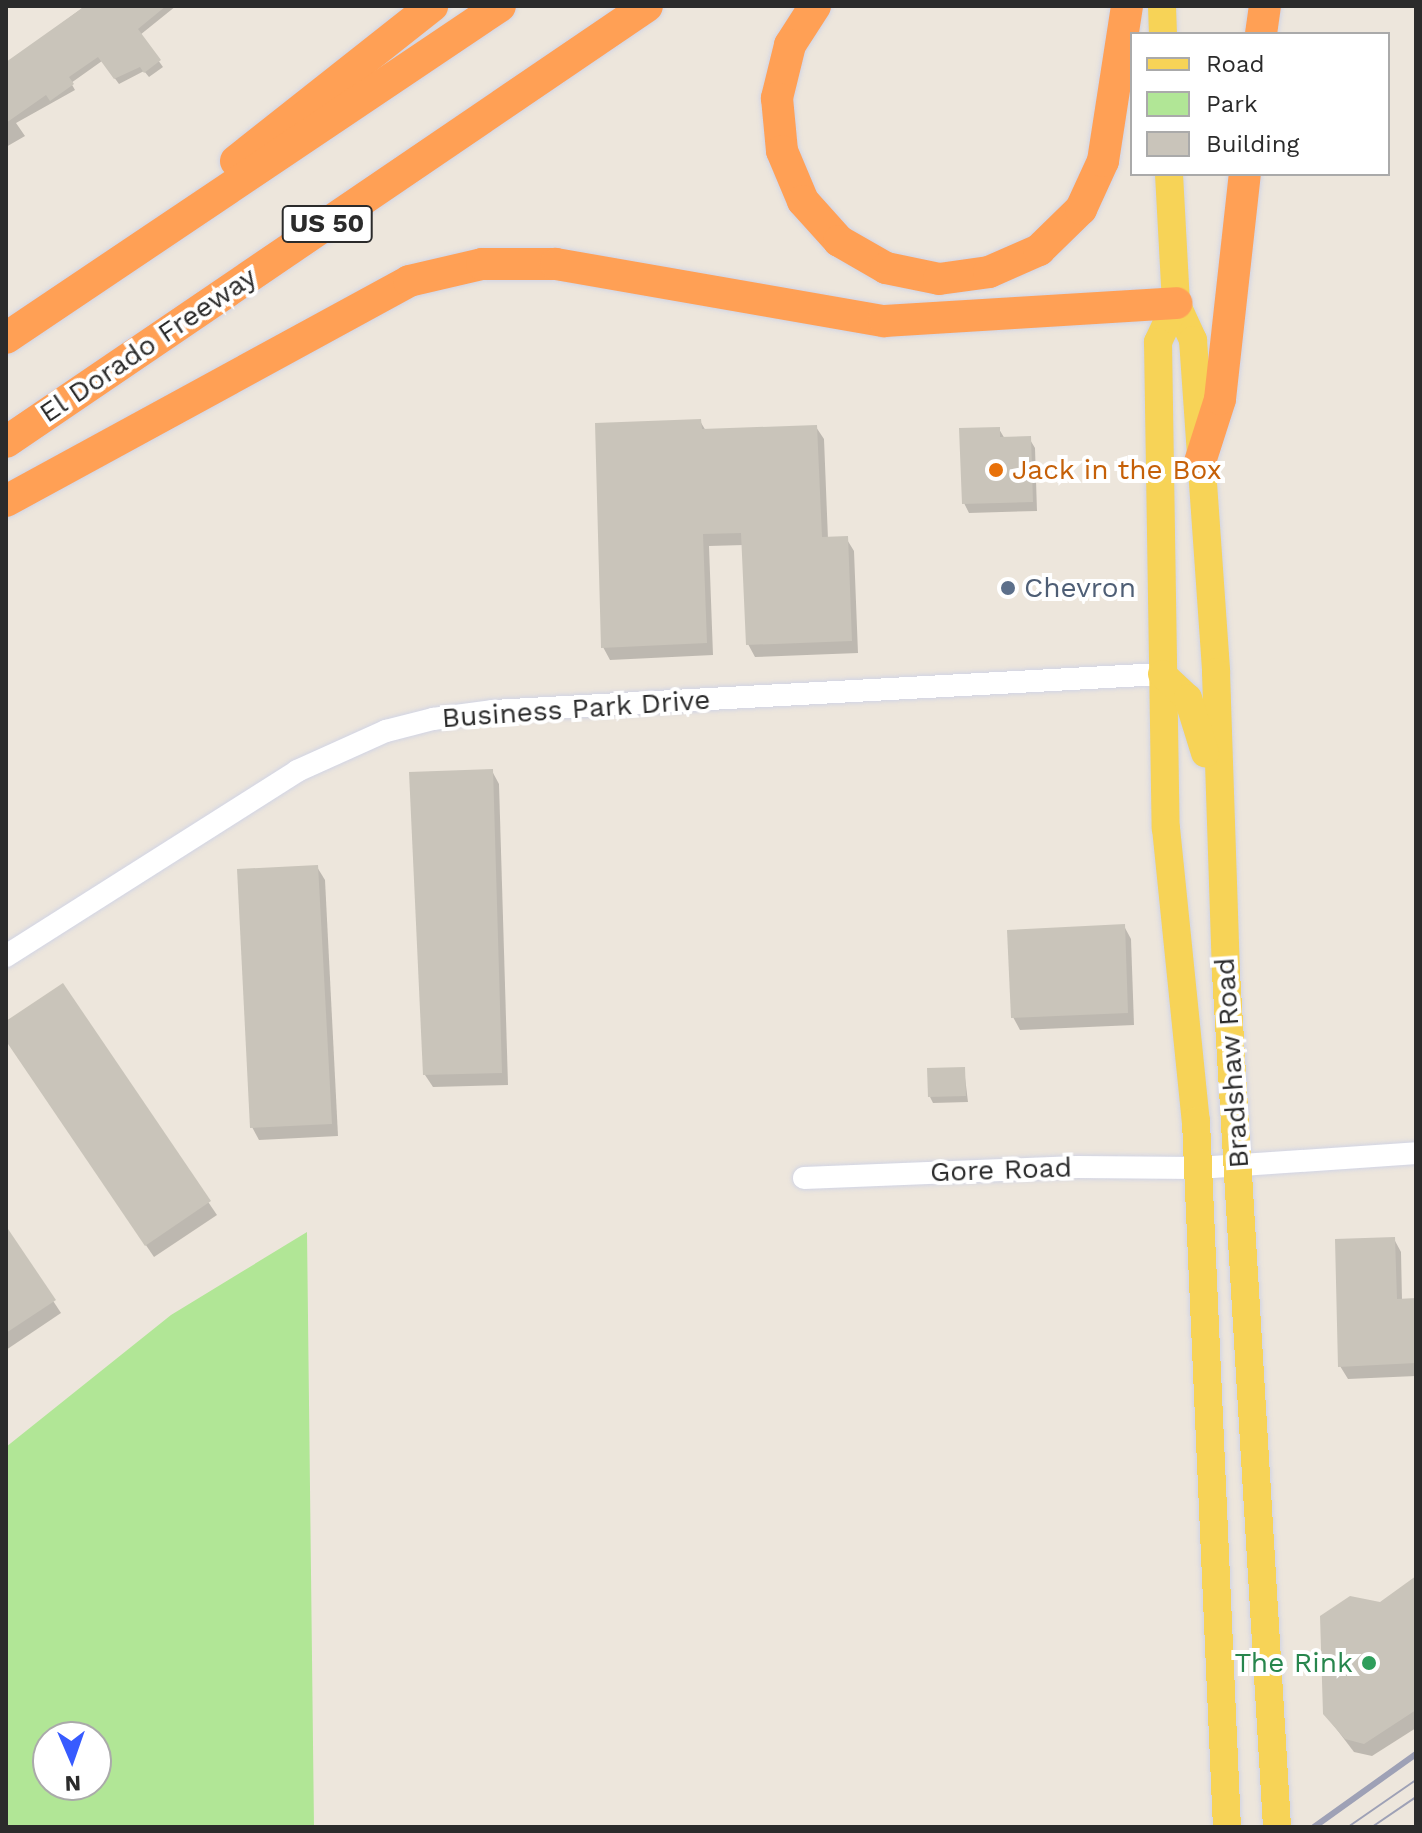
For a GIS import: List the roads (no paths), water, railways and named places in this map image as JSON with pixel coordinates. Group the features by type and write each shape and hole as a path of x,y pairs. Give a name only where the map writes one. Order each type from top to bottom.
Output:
{"highway":[{"path":"48,310 432,6"},
{"name":"US 50","path":"6,338 500,6"},
{"name":"El Dorado Freeway","path":"6,442 647,6"},
{"path":"815,6 790,45 777,98 782,151 803,201 839,241 862,255 886,268 939,279 989,272 1039,250 1081,209 1103,161 1127,6"},
{"path":"1261,32 1265,6"},
{"path":"1199,465 1220,399 1245,176"},
{"path":"6,501 409,281 482,264 556,264 884,321 1176,303"}],"main road":[{"path":"1162,6 1163,32"},
{"name":"Bradshaw Road","path":"1169,176 1176,303 1193,340 1199,465 1216,672 1221,844 1277,1827"},
{"name":"Bradshaw Road","path":"1176,303 1158,342 1166,828 1198,1168 1227,1827"},
{"path":"1162,674 1176,683 1201,726 1221,844"}],"street":[{"name":"Business Park Drive","path":"6,956 297,771 363,740 433,719 493,711 1162,674"},
{"name":"Gore Road","path":"804,1178 1077,1167 1198,1168 1416,1153"}],"tram line":[{"path":"1348,1827 1416,1780"},
{"path":"1372,1827 1416,1797"}],"railway":[{"path":"1314,1827 1416,1754"}],"place":[{"name":"Jack in the Box","path":"996,470"},
{"name":"Chevron","path":"1008,588"},
{"name":"The Rink","path":"1369,1663"}]}
